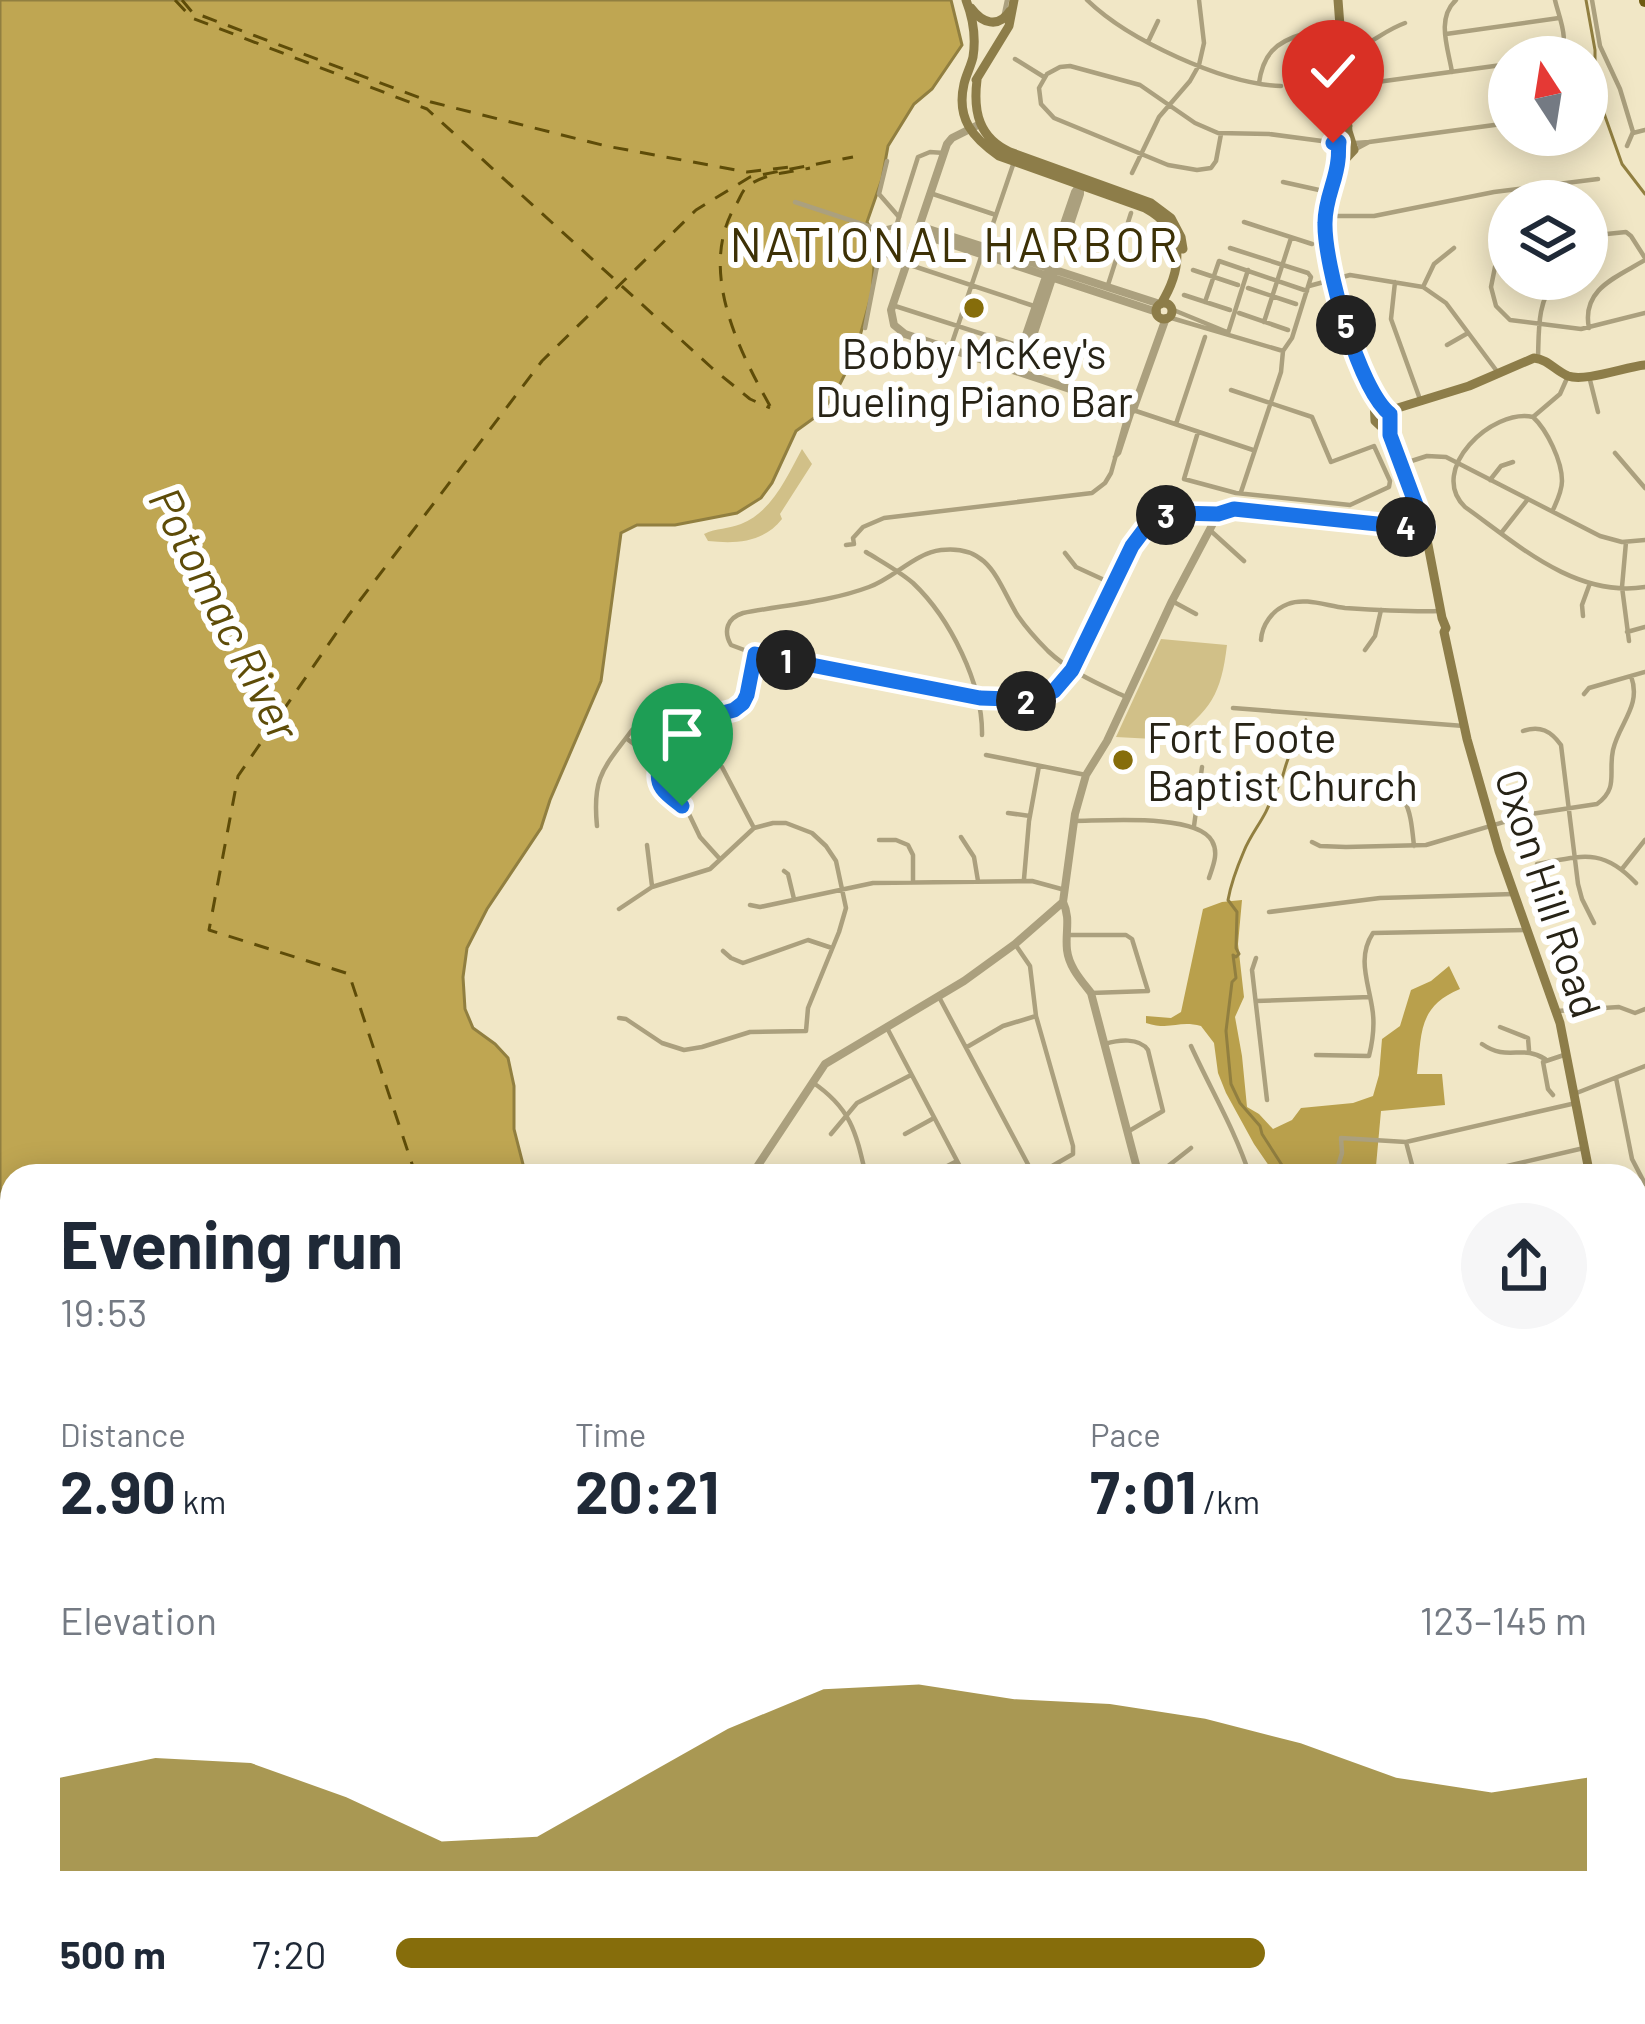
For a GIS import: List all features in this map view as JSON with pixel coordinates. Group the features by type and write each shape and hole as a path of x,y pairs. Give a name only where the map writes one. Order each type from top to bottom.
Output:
{"main road":[{"path":"967,2 982,20 997,22 1006,17 1011,0"},
{"path":"972,128 970,106 976,80 1009,26 1011,0"},
{"path":"1340,0 1348,126 1328,192 1328,259 1338,304 1401,464"},
{"path":"967,2 974,46 962,104 981,145 1014,162 1162,209 1177,226 1183,258 1164,311"},
{"path":"976,80 977,116 993,142 1166,222 1177,245 1164,311"},
{"path":"1115,195 1131,213 1150,211"},
{"path":"1385,419 1401,409 1500,375 1528,359 1538,358 1568,376 1645,365"},
{"name":"Oxon Hill Road","path":"1401,464 1425,529 1464,726 1492,827 1556,1011 1588,1164"}],"street":[{"path":"1087,0 1113,23 1199,65 1280,86"},
{"path":"1132,173 1169,104 1199,65 1204,41 1199,0"},
{"path":"1555,0 1562,36"},
{"path":"1592,0 1600,46 1633,133 1627,146"},
{"path":"1452,1 1444,18 1452,72"},
{"path":"1446,34 1558,18"},
{"path":"1148,42 1158,21"},
{"path":"1341,52 1367,46 1406,23"},
{"path":"1259,83 1268,54 1282,41 1303,34"},
{"path":"1015,59 1044,77"},
{"path":"1221,134 1216,161 1207,169 1168,165 1049,115 1038,97 1044,77 1074,67 1140,86 1202,127 1221,134 1269,134 1345,147 1488,126"},
{"path":"1345,86 1488,67"},
{"path":"972,128 952,138 944,153 892,305 891,318 899,329 1253,450"},
{"path":"1633,133 1645,130"},
{"path":"887,255 922,154 944,153"},
{"path":"950,349 1014,162"},
{"path":"889,166 879,194 898,217"},
{"path":"1325,216 1374,216 1495,192 1598,179"},
{"path":"1283,182 1328,192"},
{"path":"1018,371 1080,185"},
{"path":"930,193 995,214"},
{"path":"795,202 880,230 896,226"},
{"path":"1106,292 1131,213"},
{"path":"1244,222 1312,244"},
{"path":"918,229 1283,351"},
{"path":"1589,328 1586,313 1594,292 1645,259 1631,236 1608,234"},
{"path":"1264,322 1291,238"},
{"path":"1230,248 1311,277 1292,338 1283,351 1283,366 1241,492"},
{"path":"1423,287 1434,264 1454,248"},
{"path":"865,328 878,256 887,255 1039,307"},
{"path":"1205,302 1219,261 1308,288 1350,275 1423,287 1446,303 1500,375"},
{"path":"1193,270 1238,285"},
{"path":"1228,333 1248,271"},
{"path":"1394,282 1391,319 1421,403"},
{"path":"1247,288 1296,304"},
{"path":"1184,295 1230,310"},
{"path":"1493,300 1510,320 1589,328 1645,313"},
{"path":"1538,358 1543,300"},
{"path":"892,305 1022,347"},
{"path":"1018,371 1022,347 1039,307"},
{"path":"853,538 871,522 884,518 1092,493 1105,482 1119,453 1164,311"},
{"path":"1239,314 1288,330"},
{"path":"1447,345 1468,333"},
{"path":"1176,424 1205,337"},
{"path":"1568,376 1560,394 1533,417 1515,416 1472,440 1452,482 1456,498 1556,569 1590,583 1622,589 1645,586"},
{"path":"1588,376 1598,412"},
{"path":"1198,431 1184,479 1236,494 1350,506 1388,488 1374,446 1331,462 1312,417 1231,390"},
{"path":"1533,417 1543,428 1562,475 1552,512"},
{"path":"1615,452 1645,488"},
{"path":"1401,464 1430,455 1446,457 1594,534 1626,542 1645,540"},
{"path":"1490,480 1502,464 1513,462"},
{"path":"1501,532 1528,499"},
{"path":"1137,1164 1090,993 1070,962 1063,902 1074,820 1086,775 1218,514 1225,509 1246,510 1425,529"},
{"path":"1126,697 1072,670 1050,653 1030,632 994,571 978,557 952,549 920,556 899,572 855,592 737,615 726,632 734,648 755,654 980,698 1042,698 1072,670 1132,546 1156,519 1176,513 1218,514"},
{"path":"1208,528 1244,561"},
{"path":"1626,542 1622,589 1629,641"},
{"path":"866,552 899,572 938,612 980,698 982,735"},
{"path":"1065,553 1076,567 1113,584"},
{"path":"1583,616 1590,583"},
{"path":"1172,601 1196,614"},
{"path":"1261,640 1270,618 1301,601 1441,615"},
{"path":"1365,650 1375,636 1381,610"},
{"path":"1627,632 1645,627"},
{"path":"720,859 700,837 688,812 661,788 658,775 697,720 743,703 755,654"},
{"path":"1584,694 1588,688 1645,672"},
{"path":"1312,842 1346,848 1414,846 1531,814 1597,804 1611,788 1613,750 1635,699 1631,676"},
{"path":"1233,708 1464,726"},
{"path":"597,826 596,788 601,774 632,730"},
{"path":"1523,731 1545,730 1561,746 1574,858 1582,898 1594,922"},
{"path":"626,738 662,764"},
{"path":"986,755 1086,775"},
{"path":"1024,880 1039,766"},
{"path":"722,767 754,828"},
{"path":"1194,826 1202,767"},
{"path":"1326,781 1358,780 1395,790 1410,812 1414,846"},
{"path":"1008,813 1030,816"},
{"path":"1074,820 1194,826 1214,844 1209,878"},
{"path":"619,909 652,887 703,872 754,828 778,822 812,832 834,857 844,888 845,914 810,1002 806,1030 750,1032 684,1050 619,1018"},
{"path":"961,837 974,857 978,882"},
{"path":"879,840 908,845 914,882"},
{"path":"1622,869 1645,840"},
{"path":"647,844 652,887"},
{"path":"1537,864 1602,857 1636,884"},
{"path":"784,871 794,899"},
{"path":"750,905 760,907 873,883 1024,880 1065,890"},
{"path":"1269,912 1380,898 1514,894"},
{"path":"759,1164 819,1069 939,997 1015,944 1063,902"},
{"path":"1316,1055 1369,1056 1373,1023 1364,967 1373,932 1527,930"},
{"path":"1068,935 1131,938 1148,990 1090,993"},
{"path":"723,950 742,963 808,940 832,948"},
{"path":"1015,944 1029,963 1036,1016 1073,1146 1070,1157 1055,1164"},
{"path":"1256,958 1252,970 1267,1100"},
{"path":"939,997 1028,1164"},
{"path":"1256,1001 1370,997"},
{"path":"1556,1011 1619,1007 1636,1013 1645,1009"},
{"path":"967,1047 1006,1024 1036,1016"},
{"path":"886,1026 959,1164"},
{"path":"1501,1027 1528,1038 1528,1053"},
{"path":"1105,1044 1144,1044 1153,1069 1163,1111 1128,1132"},
{"path":"1482,1044 1497,1053 1528,1053 1545,1059 1567,1054"},
{"path":"1190,1046 1226,1114 1245,1164"},
{"path":"1545,1059 1553,1096"},
{"path":"1339,1164 1342,1138 1406,1142 1575,1099 1645,1066"},
{"path":"831,1134 846,1113 911,1075"},
{"path":"1616,1078 1635,1164"},
{"path":"812,1082 846,1113 863,1164"},
{"path":"905,1134 934,1118"},
{"path":"1406,1142 1411,1164"},
{"path":"1171,1164 1191,1148"},
{"path":"1518,1164 1585,1148"},
{"path":"951,1164 957,1161"}],"shaded area":[{"path":"802,449 812,464 775,527 748,540 708,541 704,534 741,524 762,511"},
{"path":"1161,639 1227,645 1217,689 1205,710 1172,740 1116,737"},
{"path":"1242,900 1238,944 1244,997 1235,1017 1247,1107 1273,1129 1292,1120 1301,1108 1353,1103 1373,1096 1382,1039 1400,1026 1411,990 1449,966 1460,989 1429,1013 1417,1074 1442,1074 1445,1105 1381,1111 1376,1164 1268,1164 1226,1093 1214,1043 1201,1026 1146,1023 1146,1016 1171,1018 1181,1012 1203,909"}],"water":[{"name":"Potomac River","path":"0,0 951,0 962,45 932,89 914,104 888,146 867,222 876,238 872,293 855,354 836,392 821,413 796,431 761,498 737,513 675,525 637,525 621,533 601,681 541,828 467,948 465,1009 473,1028 508,1058 514,1086 514,1129 523,1164 0,1164"}],"waterway":[{"path":"1586,0 1595,50 1595,88 1622,164 1645,194"},
{"path":"1281,1164 1231,1084 1226,1031 1236,978 1233,955 1239,954 1237,912 1228,900 1247,844 1279,786 1291,752 1298,753 1303,742 1306,720"}],"ferry route":[{"path":"175,0 192,18 427,109 712,368 750,399 770,408"},
{"path":"182,0 192,12 431,102 606,146 747,172 798,166"},
{"path":"412,1164 349,974 209,930 238,776 348,616 542,361 696,210 750,177 853,157"},
{"path":"770,406 726,306 721,253 726,228 745,189 768,176 810,168"}],"place":[{"name":"Bobby McKey's Dueling Piano Bar","path":"974,308"},
{"name":"Fort Foote Baptist Church","path":"1123,760"}],"district":[{"name":"NATIONAL HARBOR","path":"955,243"}],"route":[{"path":"682,806 661,788 659,769 702,716 734,710 743,703 755,654 980,698 1036,700 1054,691 1072,670 1132,546 1164,515 1218,514 1234,509 1425,529 1399,465 1390,435 1390,414 1379,404 1338,304 1325,225 1327,197 1339,158 1339,142 1333,143"}]}
